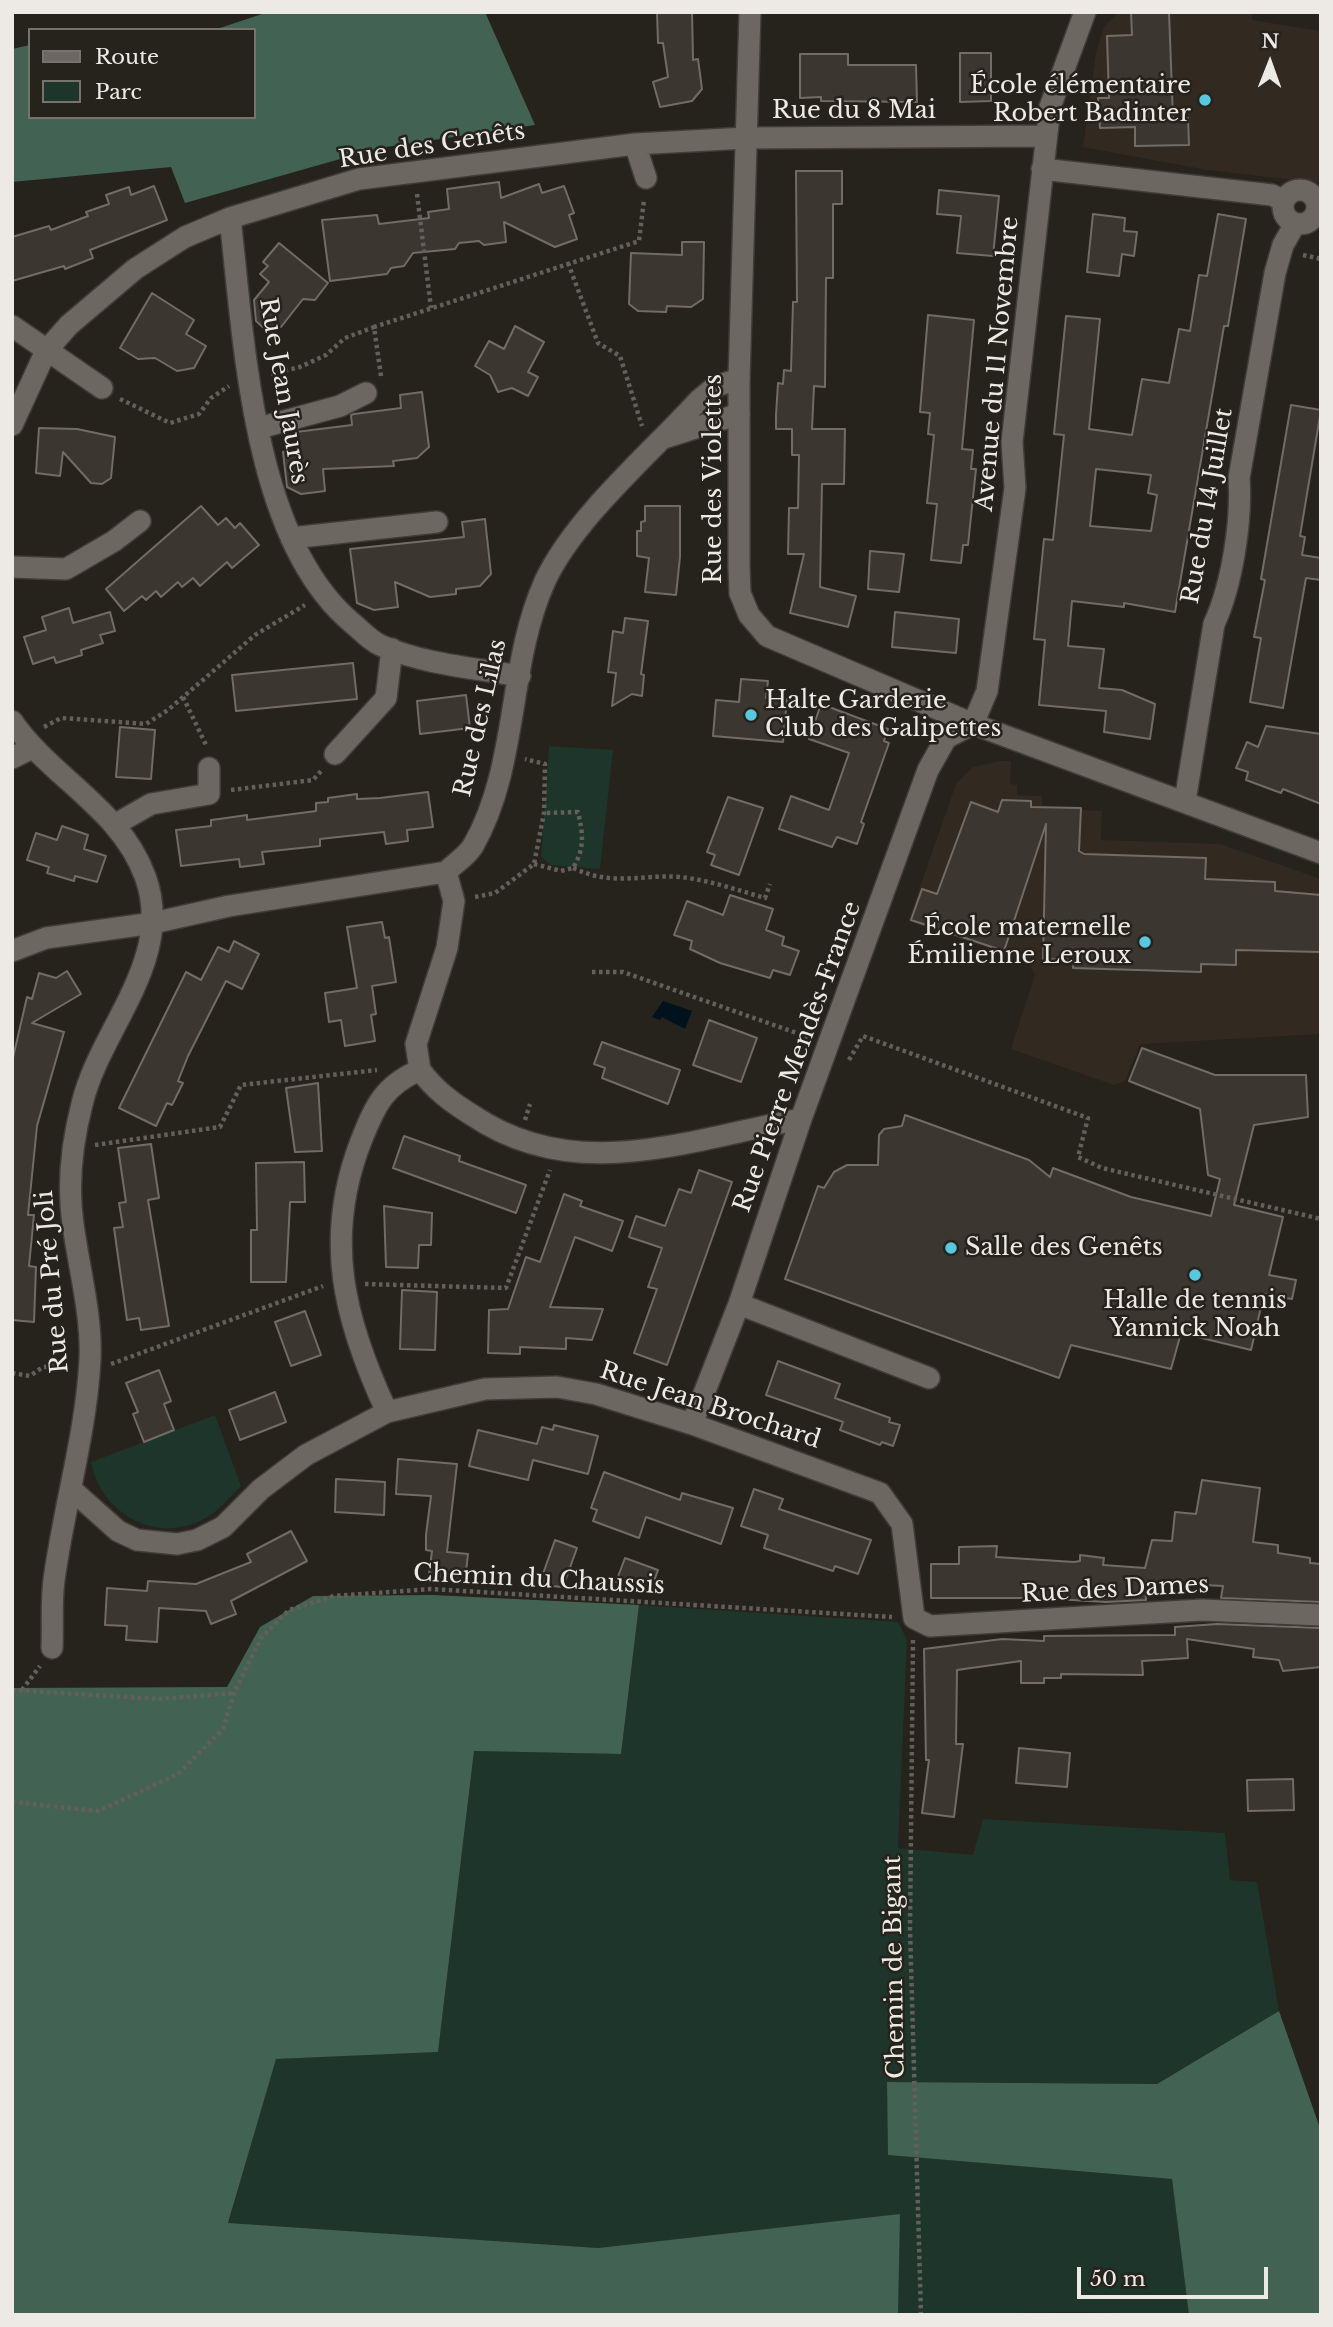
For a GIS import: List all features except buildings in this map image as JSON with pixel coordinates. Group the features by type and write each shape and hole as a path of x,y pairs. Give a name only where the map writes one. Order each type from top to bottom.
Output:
{"street":[{"name":"Rue des Violettes","path":"750,12 739,379 740,593 749,615 767,636 973,724 1321,853"},
{"name":"Avenue du 11 Novembre","path":"973,724 987,691 994,658 1006,563 1015,488 1012,442 1049,107 1083,13"},
{"name":"Rue du 8 Mai","path":"746,138 1046,136"},
{"name":"Rue des Genêts","path":"12,425 46,351 69,326 135,269 185,237 230,218 359,179 635,144 746,138"},
{"path":"635,144 646,178"},
{"path":"1042,169 1272,194 1284,201"},
{"path":"1302,190 1316,200 1315,216 1307,223 1295,224 1283,212 1284,201 1291,192 1302,190"},
{"name":"Rue Jean Jaurès","path":"230,218 246,360 276,502 291,538 323,593 377,644 453,664 520,676"},
{"name":"Rue du 14 Juillet","path":"1185,801 1213,624 1223,604 1241,502 1239,478 1275,274 1283,245 1295,224"},
{"path":"12,326 102,388"},
{"name":"Rue des Lilas","path":"446,872 472,849 494,795 527,635 545,581 573,538 658,445 716,386 739,379"},
{"path":"259,428 340,406 366,393"},
{"path":"658,445 739,414"},
{"path":"12,567 66,569 103,548 140,521"},
{"path":"291,538 437,522"},
{"path":"335,754 386,698 392,649"},
{"name":"Rue Pierre Mendès-France","path":"692,1424 739,1304 801,1119 928,770 946,738 973,724"},
{"path":"12,758 22,735 116,824 146,876 153,923"},
{"path":"116,824 151,804 209,794 209,768"},
{"path":"12,951 46,938 153,923 229,906 446,872 454,901 447,948 416,1044 420,1070 436,1091 492,1129 558,1150 595,1154 636,1153 801,1119"},
{"name":"Rue du Pré Joli","path":"52,1648 54,1581 89,1368 84,1292 69,1180 73,1148 82,1100 146,961 153,923"},
{"path":"387,1412 359,1349 343,1282 342,1226 351,1167 371,1116 385,1092 401,1078 420,1070"},
{"path":"739,1304 929,1378"},
{"name":"Rue Jean Brochard","path":"71,1489 117,1531 159,1545 197,1540 223,1527 261,1489 306,1455 387,1412 485,1389 557,1387 596,1394 692,1424 880,1493 902,1524 914,1618"},
{"name":"Rue des Dames","path":"914,1618 930,1626 1202,1610 1321,1615"}],"path":[{"path":"414,172 431,308"},
{"path":"366,393 382,390 374,327 639,241 646,178"},
{"path":"568,263 598,343 620,356 658,445"},
{"path":"22,735 61,718 146,724 183,698 255,635 323,593"},
{"path":"183,698 207,741 209,768"},
{"path":"209,794 313,780 335,754"},
{"path":"454,901 495,893 534,864 544,813 545,764 503,755"},
{"path":"544,813 578,812 584,839 581,855 573,868"},
{"path":"534,864 561,871 573,868 594,878 615,881 650,877 703,881 765,898 770,884"},
{"path":"592,972 623,972 827,1050 849,1061 863,1036 1088,1118 1078,1157 1102,1168 1321,1219"},
{"path":"73,1148 220,1127 241,1085 391,1069 420,1070"},
{"path":"12,1373 30,1376 54,1365 89,1368 111,1364 343,1282 506,1288 558,1150"},
{"name":"Chemin du Chaussis","path":"12,1802 99,1811 178,1774 223,1729 234,1693 261,1638 289,1610 334,1596 431,1589 914,1618"},
{"name":"Chemin de Bigant","path":"914,1618 910,1917 921,2315"},
{"path":"22,1690 52,1648"},
{"path":"12,1690 159,1699 234,1693"}],"shaded area":[{"name":"École élémentaire Robert Badinter","path":"1119,12 1252,12 1252,20 1321,31 1321,183 1207,170 1083,147 1096,53 1104,27"},
{"name":"École maternelle Émilienne Leroux","path":"1011,761 1010,784 1017,785 1017,795 1042,796 1042,807 1102,811 1101,840 1220,844 1321,879 1321,1034 1140,1044 1125,1081 1114,1085 1011,1049 1035,975 1029,962 908,921 956,784 973,767"}],"green space":[{"path":"268,12 485,12 535,125 379,148 185,203 171,167 12,182 12,49 28,45 28,119 256,119 256,28 220,28"},
{"path":"549,746 613,750 600,869 551,865 541,857"},
{"path":"215,1415 241,1486 214,1512 186,1526 150,1526 133,1520 118,1510 106,1496 91,1462"},
{"path":"433,1595 639,1605 621,1754 474,1751 438,2052 276,2059 228,2223 598,2248 900,2214 898,2315 12,2315 12,1688 227,1687 260,1627 313,1596"},
{"path":"639,1605 898,1622 907,1640 898,1848 973,1855 983,1819 1225,1833 1230,1880 1257,1882 1279,2011 1157,2084 887,2082 889,2155 1172,2179 1189,2315 1077,2312 898,2315 899,2215 598,2248 228,2224 275,2059 438,2052 474,1751 621,1754"},
{"path":"1279,2011 1321,2131 1321,2315 1189,2315 1172,2179 888,2155 887,2082 1157,2084"}],"water":[{"path":"663,1001 692,1011 685,1029 662,1017 660,1020 652,1017"}],"place":[{"name":"École élémentaire Robert Badinter","path":"1205,100"},
{"name":"Halte Garderie Club des Galipettes","path":"751,715"},
{"name":"École maternelle Émilienne Leroux","path":"1145,942"},
{"name":"Salle des Genêts","path":"951,1248"},
{"name":"Halle de tennis Yannick Noah","path":"1195,1275"}]}
